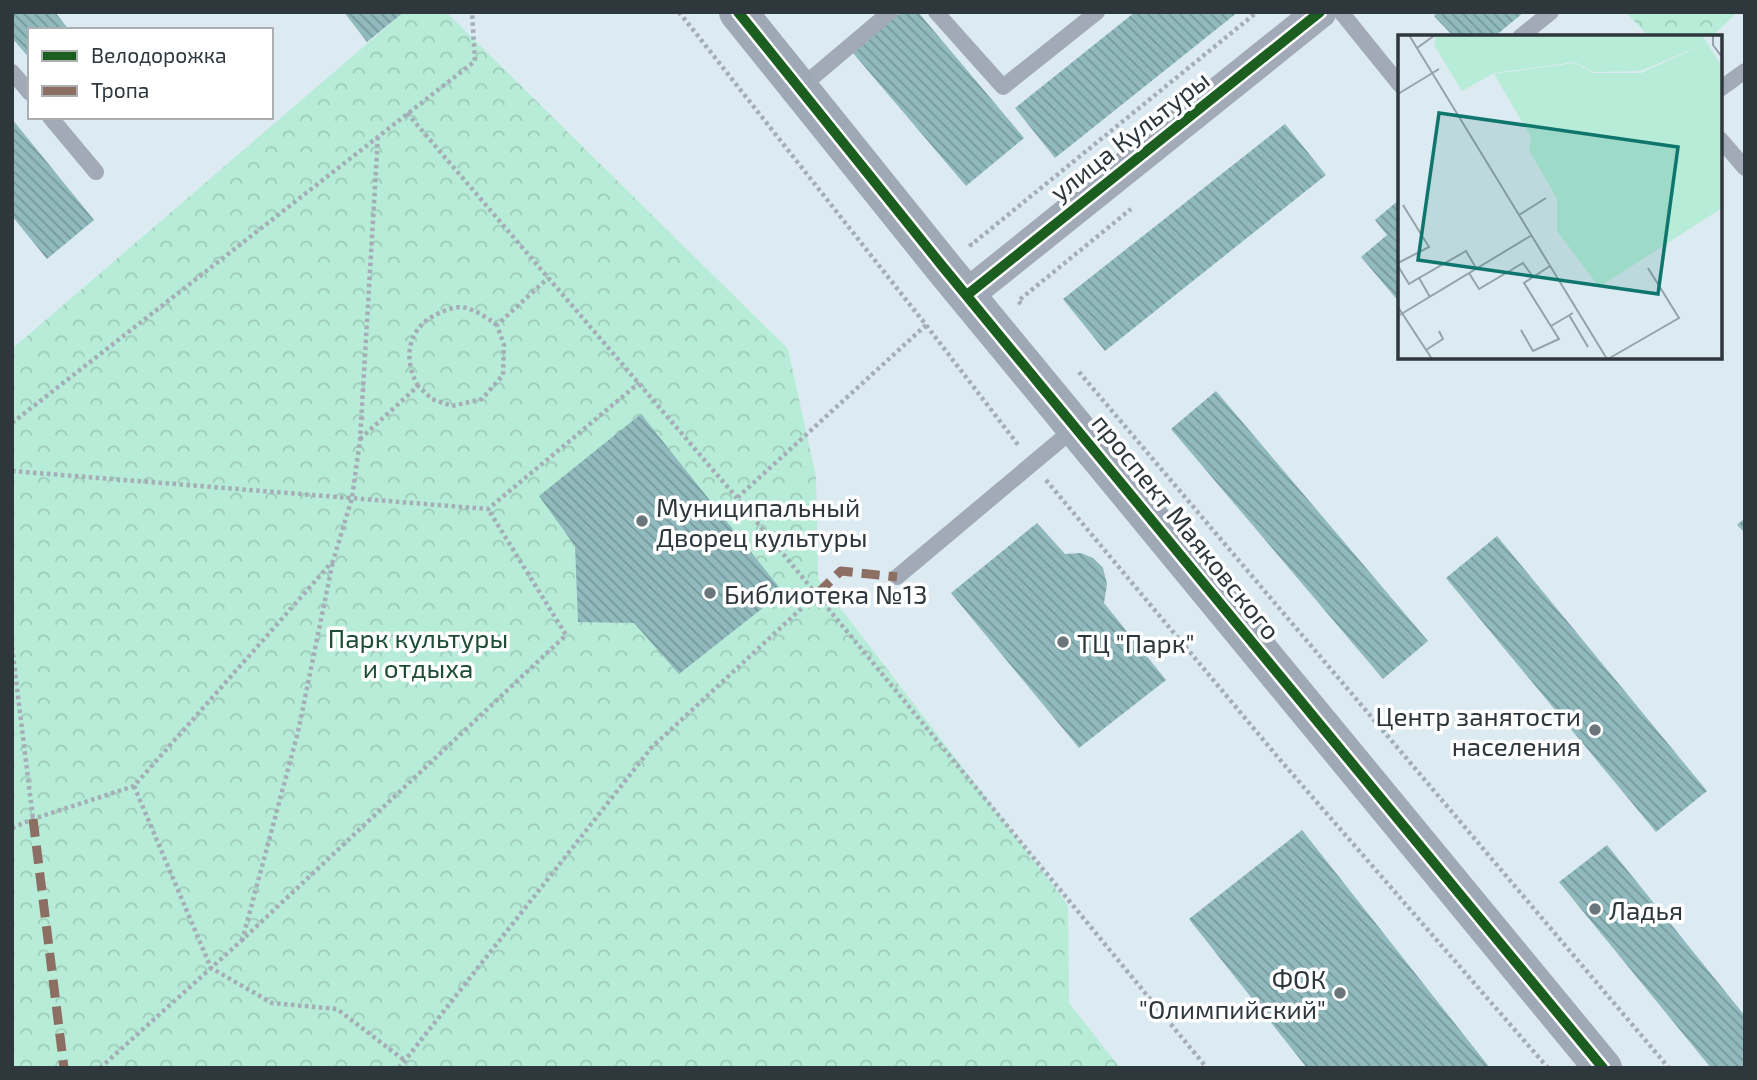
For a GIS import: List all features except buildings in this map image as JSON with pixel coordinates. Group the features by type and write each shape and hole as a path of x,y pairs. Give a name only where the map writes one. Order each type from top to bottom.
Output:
{"street":[{"name":"проспект Маяковского","path":"738,12 967,295 1603,1068"},
{"name":"улица Культуры","path":"967,295 1320,12"}],"lane":[{"path":"800,88 890,12"},
{"path":"936,12 1003,87 1097,12"},
{"path":"1341,12 1398,83"},
{"path":"1523,35 1552,12"},
{"path":"1722,88 1745,71"},
{"path":"12,72 28,91"},
{"path":"52,119 96,172"},
{"path":"1722,141 1745,168"},
{"path":"897,578 1076,427"}],"path":[{"path":"12,423 475,61 472,12"},
{"path":"679,12 1033,464 1281,761 1548,1068"},
{"path":"971,245 1257,12"},
{"path":"407,113 737,498 1207,1068"},
{"path":"241,941 298,732 333,561 352,498 360,440 379,136"},
{"path":"497,325 548,278"},
{"path":"1018,301 1027,312"},
{"path":"462,307 481,313 497,325 504,345 503,375 482,399 452,406 432,399 418,386 411,373 408,357 412,336 424,321 445,310 462,307"},
{"path":"737,498 926,325"},
{"path":"1073,365 1669,1068"},
{"path":"12,471 488,509 639,383"},
{"path":"360,440 418,386"},
{"path":"100,1068 241,941 566,635 488,509"},
{"path":"12,828 134,786 333,561"},
{"path":"398,1068 650,748 817,594"},
{"path":"12,646 33,819"},
{"path":"134,786 211,968 272,1003 337,1009 404,1060"}],"green space":[{"name":"Парк культуры и отдыха","path":"404,12 446,12 788,349 816,477 818,579 1068,905 1069,1003 1120,1068 12,1068 12,349"},
{"path":"1626,12 1738,12 1713,35 1647,35"}],"marked path":[{"path":"817,594 841,571 897,577"},
{"path":"33,819 64,1068"}],"cycle path":[{"path":"738,12 943,267 1603,1068"},
{"path":"967,295 1320,12"}],"place":[{"name":"Муниципальный Дворец культуры","path":"642,521"},
{"name":"Библиотека №13","path":"710,593"},
{"name":"ТЦ \"Парк\"","path":"1063,642"},
{"name":"Центр занятости населения","path":"1595,730"},
{"name":"Ладья","path":"1595,909"},
{"name":"ФОК \"Олимпийский\"","path":"1340,993"}]}
